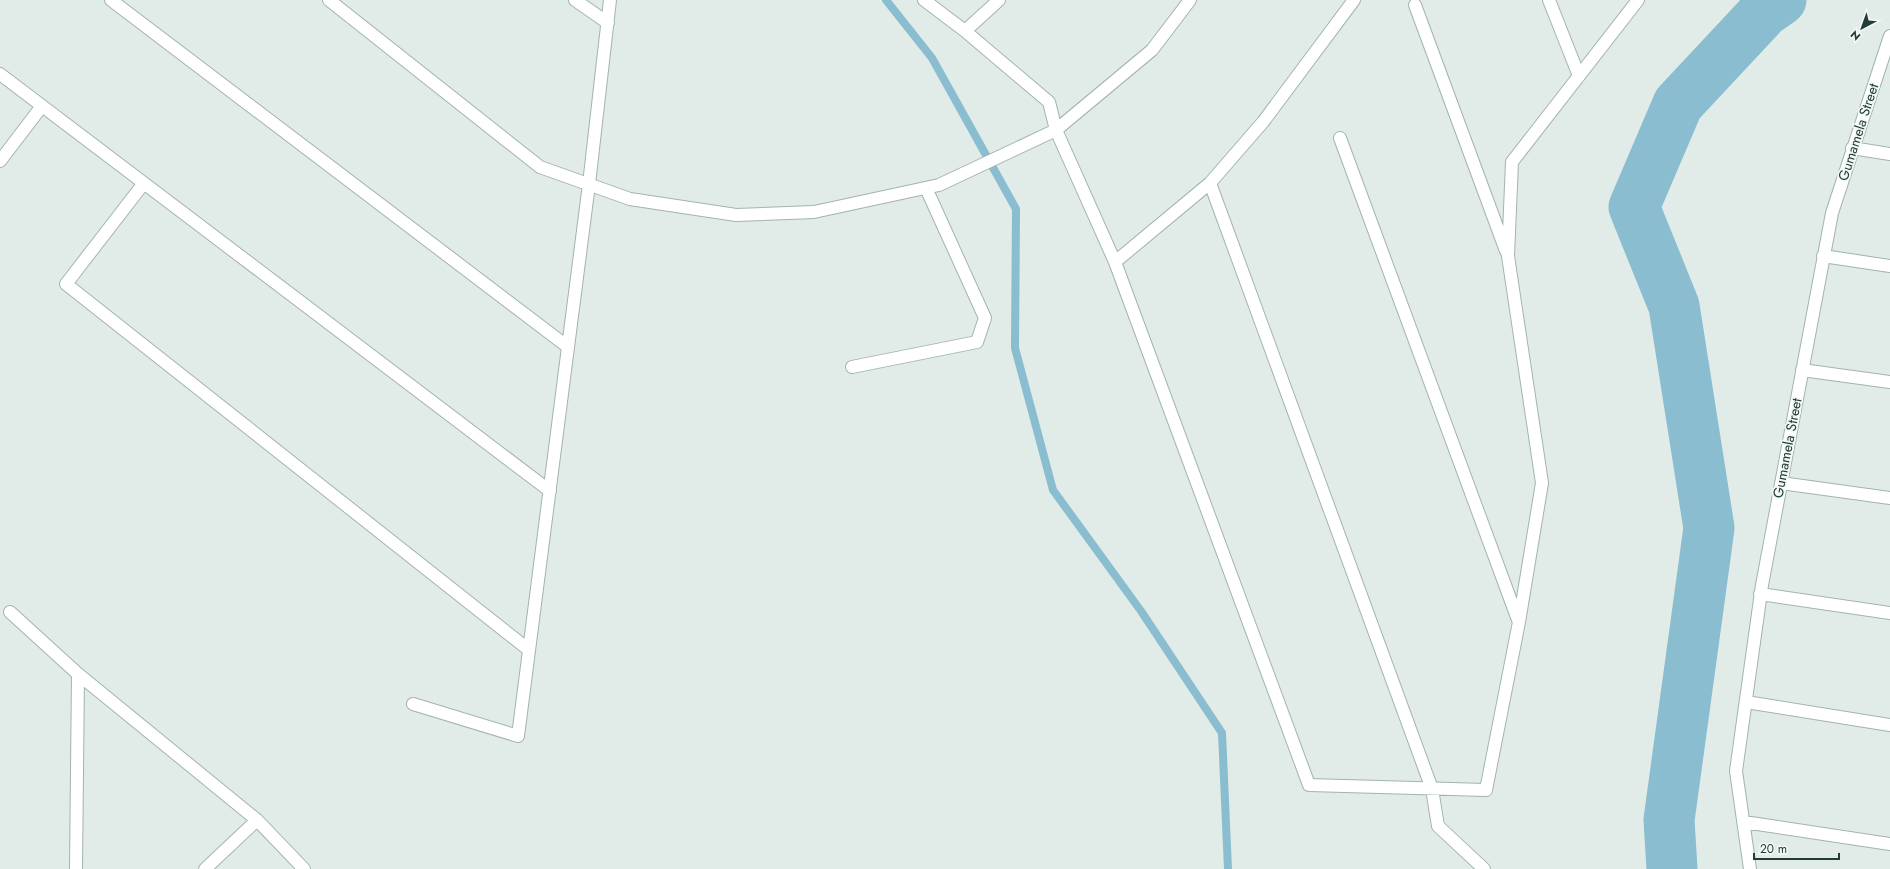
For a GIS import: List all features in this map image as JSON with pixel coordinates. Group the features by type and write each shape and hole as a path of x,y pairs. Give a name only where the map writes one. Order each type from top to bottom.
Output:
{"street":[{"path":"111,0 568,347"},
{"path":"329,0 540,168 630,199 736,215 814,212 940,185 1056,130 1152,50 1190,0"},
{"path":"575,0 608,23"},
{"path":"413,704 518,736 589,184 610,0"},
{"path":"924,0 966,31 1049,102 1056,130 1115,262 1308,785 1486,790 1519,622 1542,483 1508,256 1512,162 1638,0"},
{"path":"966,31 999,0"},
{"path":"1115,262 1210,183 1263,122 1354,0"},
{"path":"1549,0 1579,76"},
{"path":"1415,5 1508,256"},
{"name":"Gumamela Street","path":"1750,869 1736,771 1760,594 1832,213 1852,148 1889,40"},
{"path":"0,74 550,491"},
{"path":"0,161 42,106"},
{"path":"1340,138 1519,622"},
{"path":"1852,148 1890,154"},
{"path":"144,183 66,284 529,650"},
{"path":"1210,183 1432,789 1438,826 1484,869"},
{"path":"852,367 977,342 985,318 926,188"},
{"path":"1823,256 1890,266"},
{"path":"1802,370 1890,382"},
{"path":"1781,483 1890,498"},
{"path":"1760,594 1890,613"},
{"path":"10,612 78,674 257,820 304,869"},
{"path":"76,869 78,674"},
{"path":"1746,702 1890,725"},
{"path":"205,869 257,820"},
{"path":"1744,822 1890,844"}],"waterway":[{"path":"886,0 932,58 1016,209 1015,348 1053,490 1141,611 1222,733 1228,869"},
{"path":"1672,869 1669,820 1709,528 1674,306 1634,207 1678,104 1764,12 1781,0"}]}
